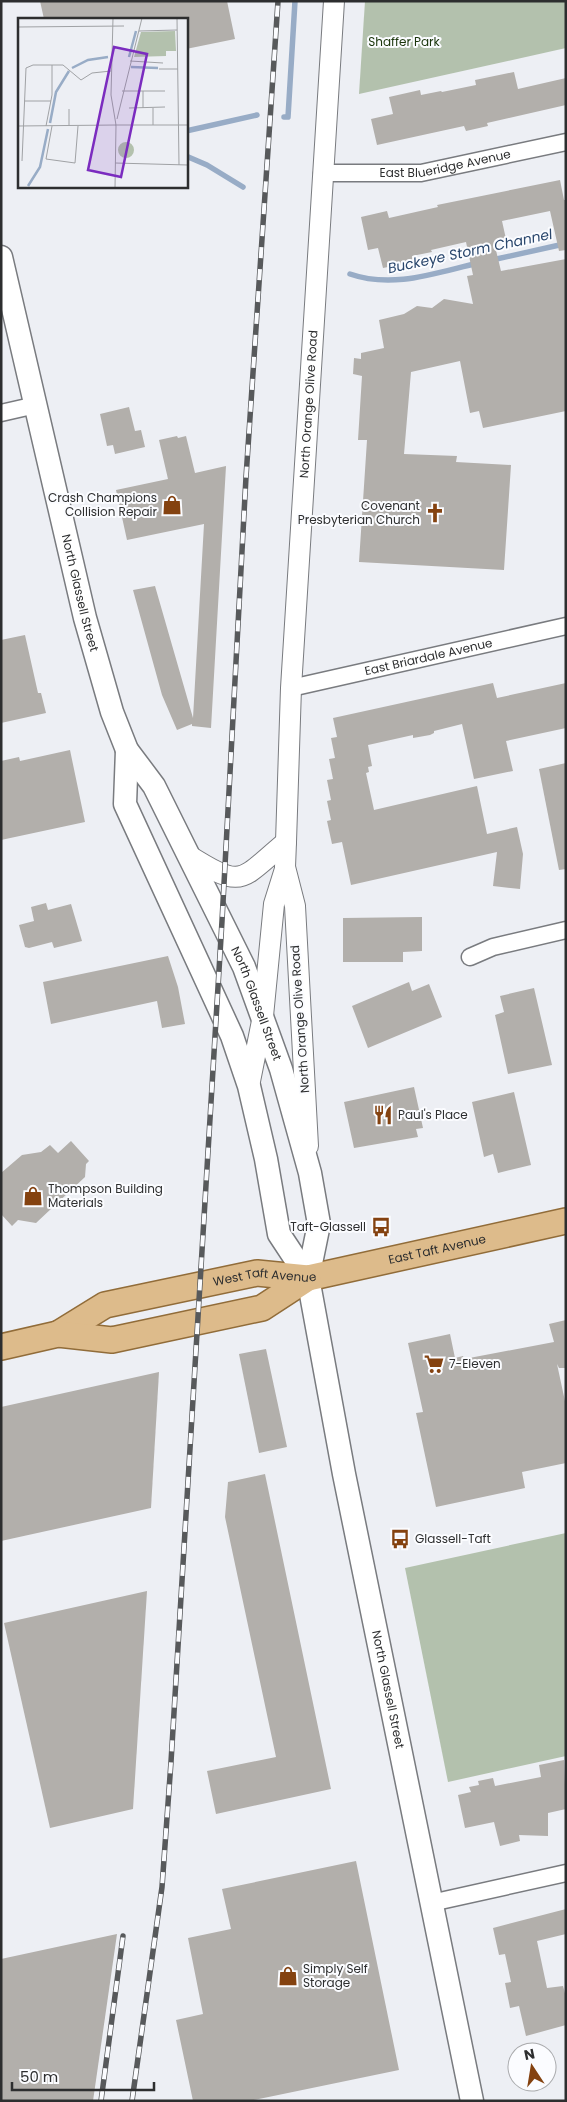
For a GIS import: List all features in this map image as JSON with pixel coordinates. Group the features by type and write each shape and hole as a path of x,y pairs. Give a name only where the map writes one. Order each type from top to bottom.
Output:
{"main road":[{"name":"North Glassell Street","path":"1,257 85,618 112,712 127,750 154,786 244,967 263,1016 310,1173 319,1224 308,1278 344,1474 472,2101"},
{"name":"North Glassell Street","path":"127,750 125,804 216,999 249,1086 266,1160 279,1234 308,1278"},
{"name":"East Taft Avenue","path":"308,1278 566,1221"},
{"name":"West Taft Avenue","path":"1,1347 58,1334 105,1305 257,1272 308,1278"},
{"name":"West Taft Avenue","path":"58,1334 112,1340 262,1308 308,1278"}],"street":[{"name":"North Orange Olive Road","path":"310,1173 295,906 286,867 286,842 291,688 334,1"},
{"name":"East Blueridge Avenue","path":"322,173 422,173 566,142"},
{"path":"1,413 36,405"},
{"name":"East Briardale Avenue","path":"291,688 566,626"},
{"path":"188,855 218,874 238,878 248,874 286,842"},
{"name":"North Orange Olive Road","path":"249,1086 263,1016 274,904 286,867"},
{"path":"470,957 493,946 566,930"},
{"path":"431,1903 566,1873"}],"green space":[{"name":"Shaffer Park","path":"365,1 566,1 566,48 359,94"},
{"path":"566,1533 566,1756 448,1782 405,1568"}],"building":[{"path":"40,1 227,1 235,39 188,49 188,18 44,18"},
{"path":"514,72 518,89 566,78 566,105 487,123 488,126 466,131 464,126 377,145 371,119 393,114 389,97 420,90 421,95 442,92 476,85 475,80"},
{"path":"560,180 564,200 566,200 566,250 559,251 550,211 502,221 506,239 494,242 501,271 566,259 566,411 483,428 479,411 470,413 460,361 411,372 404,454 457,456 456,462 511,465 504,570 359,562 367,440 358,440 362,376 353,374 354,358 361,359 361,353 384,348 379,320 404,314 417,306 432,308 444,299 473,304 467,276 473,275 466,242 412,256 413,262 383,268 378,248 368,250 361,217 387,211 389,218 438,207 437,205"},
{"path":"129,407 135,431 141,430 145,447 115,454 113,445 107,446 100,414"},
{"path":"177,436 178,438 186,436 195,473 226,466 211,728 192,726 192,724 177,730 162,695 133,590 155,586 193,718 204,524 127,540 116,490 168,479 159,440"},
{"path":"25,635 38,693 41,693 46,713 1,723 1,640"},
{"path":"493,683 497,698 566,683 566,728 506,741 513,771 474,779 462,724 434,731 430,735 413,738 413,735 368,745 372,766 368,767 369,772 366,773 374,810 477,786 487,834 517,827 523,854 520,889 493,886 497,852 351,885 342,842 332,844 327,821 331,820 327,801 331,800 327,780 333,779 329,759 335,758 331,738 337,737 333,718"},
{"path":"70,750 85,822 1,840 1,761 19,757 20,761"},
{"path":"566,763 566,869 559,870 539,769"},
{"path":"46,903 48,910 71,904 82,941 54,948 52,942 29,948 25,947 19,925 34,921 31,907"},
{"path":"422,917 422,951 403,952 403,962 343,962 343,918"},
{"path":"168,956 178,987 185,1024 162,1028 157,1001 51,1024 43,982"},
{"path":"409,982 412,991 429,984 442,1017 368,1048 352,1006"},
{"path":"534,988 552,1065 508,1074 495,1015 504,1012 500,996"},
{"name":"Paul's Place","path":"414,1087 423,1128 416,1129 418,1137 354,1148 344,1102"},
{"path":"514,1092 531,1165 498,1173 493,1154 484,1157 472,1102"},
{"name":"Thompson Building Materials","path":"71,1141 89,1161 86,1164 85,1177 36,1223 18,1220 12,1226 1,1214 1,1173 22,1155 41,1152 50,1145 58,1153"},
{"path":"566,1320 566,1368 559,1368 557,1364 566,1406 566,1463 522,1472 525,1488 436,1507 416,1413 423,1412 408,1343 450,1334 455,1358 463,1356 464,1359 554,1342 549,1324"},
{"path":"266,1349 287,1447 259,1453 239,1354"},
{"path":"159,1372 151,1508 1,1541 1,1407"},
{"path":"265,1474 331,1789 216,1814 207,1771 276,1757 225,1517 228,1482"},
{"path":"147,1591 133,1809 50,1828 4,1623"},
{"path":"564,1760 566,1809 548,1813 548,1836 519,1835 520,1841 500,1846 494,1822 465,1828 458,1795 471,1792 469,1787 479,1785 478,1781 493,1778 495,1786 541,1777 539,1765"},
{"name":"Simply Self Storage","path":"356,1861 399,2070 249,2101 193,2101 176,2020 203,2014 188,1938 231,1929 222,1889"},
{"path":"566,1909 566,1934 537,1941 547,1988 563,1986 566,1997 566,2025 526,2036 519,2006 510,2008 505,1983 511,1982 505,1954 499,1955 493,1928"},
{"path":"117,1934 93,2101 1,2101 1,1959"}],"waterway":[{"path":"284,117 288,117 295,1"},
{"path":"188,131 257,115"},
{"name":"Buckeye Storm Channel","path":"188,157 207,165 243,187"},
{"name":"Buckeye Storm Channel","path":"492,260 564,244"},
{"name":"Buckeye Storm Channel","path":"350,274 366,278 398,280 430,275 478,263"}],"railway":[{"path":"132,2101 162,1887 171,1762 222,921 246,477 278,1"},
{"path":"101,2101 123,1936"}],"place":[{"name":"Crash Champions Collision Repair","path":"172,505"},
{"name":"Covenant Presbyterian Church","path":"435,513"},
{"name":"Paul's Place","path":"383,1115"},
{"name":"Thompson Building Materials","path":"33,1196"},
{"name":"Taft-Glassell","path":"381,1227"},
{"name":"7-Eleven","path":"434,1364"},
{"name":"Glassell-Taft","path":"400,1539"},
{"name":"Simply Self Storage","path":"288,1976"}]}
